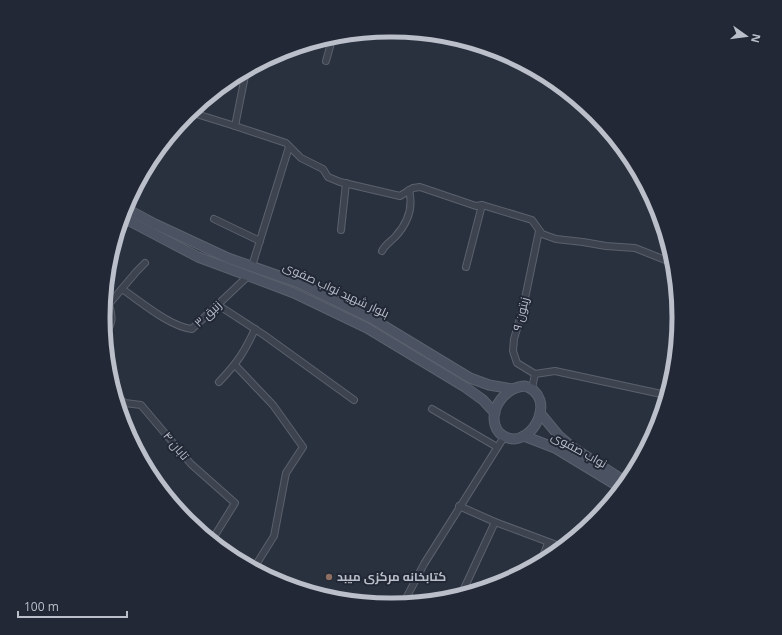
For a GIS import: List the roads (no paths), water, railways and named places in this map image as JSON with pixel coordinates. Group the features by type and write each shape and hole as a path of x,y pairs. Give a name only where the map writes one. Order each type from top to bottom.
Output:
{"main road":[{"name":"بلوار شهید نواب صفوی","path":"131,211 248,276 294,293 367,328 465,387 483,400 495,412"},
{"name":"بلوار شهید نواب صفوی","path":"128,220 198,257 226,263 252,266 299,283 371,318 470,378 489,385 512,389"},
{"path":"525,386 532,388 537,393 540,400 540,413 536,423 524,436 518,439 504,437 498,432 495,426 495,412 500,402 512,389 525,386"},
{"name":"نواب صفوی","path":"540,413 559,436 572,447 620,478"},
{"name":"نواب صفوی","path":"524,436 555,448 616,485"}],"street":[{"path":"326,61 331,43"},
{"path":"235,126 244,79"},
{"path":"198,114 286,143 301,158 323,169 328,177 346,183 400,196 413,188 420,187 476,206 482,205 532,220 542,234 556,239 606,246 635,248 665,260"},
{"path":"252,266 289,147"},
{"path":"341,230 346,183"},
{"path":"382,252 385,246 406,221 411,200 409,190"},
{"path":"466,267 482,205"},
{"path":"214,219 260,241"},
{"name":"زیتون ۹","path":"535,374 517,363 513,351 514,339 523,308 539,231"},
{"path":"111,299 145,263"},
{"name":"زنبق ۳","path":"122,289 170,322 183,328 192,329 248,276"},
{"path":"218,305 255,329 354,400"},
{"path":"110,311 113,318 110,326"},
{"path":"219,382 235,365 246,348 255,329"},
{"path":"235,365 273,405 304,447 286,473 274,536 257,563"},
{"path":"532,388 535,374 555,371 661,394"},
{"name":"تابان ۴","path":"123,401 125,403 141,405 191,464 235,503 215,536"},
{"path":"432,409 497,447"},
{"path":"406,597 424,564 459,506 504,437"},
{"path":"459,506 495,522 555,545"},
{"path":"463,588 495,522"},
{"path":"545,552 548,543"}],"place":[{"name":"کتابخانه مرکزی میبد","path":"329,577"}]}
